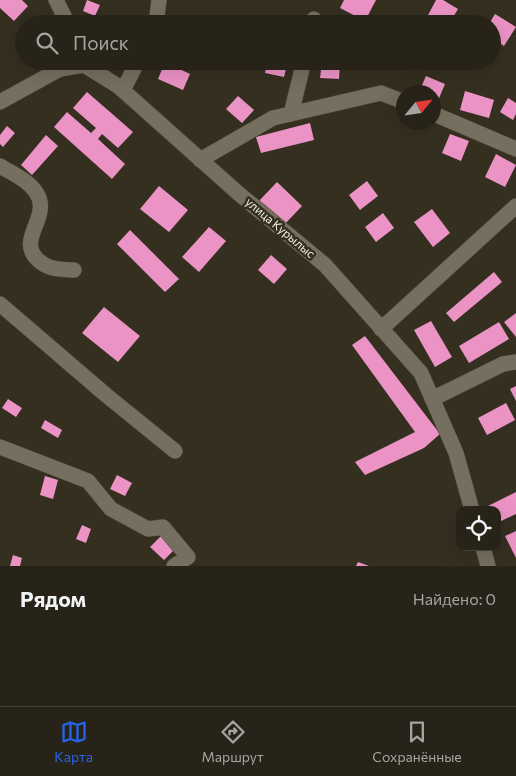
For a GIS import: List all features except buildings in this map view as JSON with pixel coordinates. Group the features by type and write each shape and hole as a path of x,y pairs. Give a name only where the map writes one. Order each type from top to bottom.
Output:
{"street":[{"path":"56,0 64,15"},
{"path":"157,15 159,0"},
{"name":"улица Курылыс","path":"0,102 58,70"},
{"name":"улица Курылыс","path":"94,70 122,90 200,160 325,265 421,373 456,453 471,506"},
{"path":"122,90 133,70"},
{"path":"291,114 302,70"},
{"path":"200,160 273,118 380,92 396,99"},
{"path":"441,117 516,149"},
{"path":"0,166 32,187 38,196 41,215 29,244 31,253 40,262 52,269 74,270"},
{"path":"381,329 516,206"},
{"path":"0,304 106,395 175,450"},
{"path":"432,399 503,364 516,362"},
{"path":"0,448 88,481 111,509 148,529 163,527 188,557 174,566"}]}
